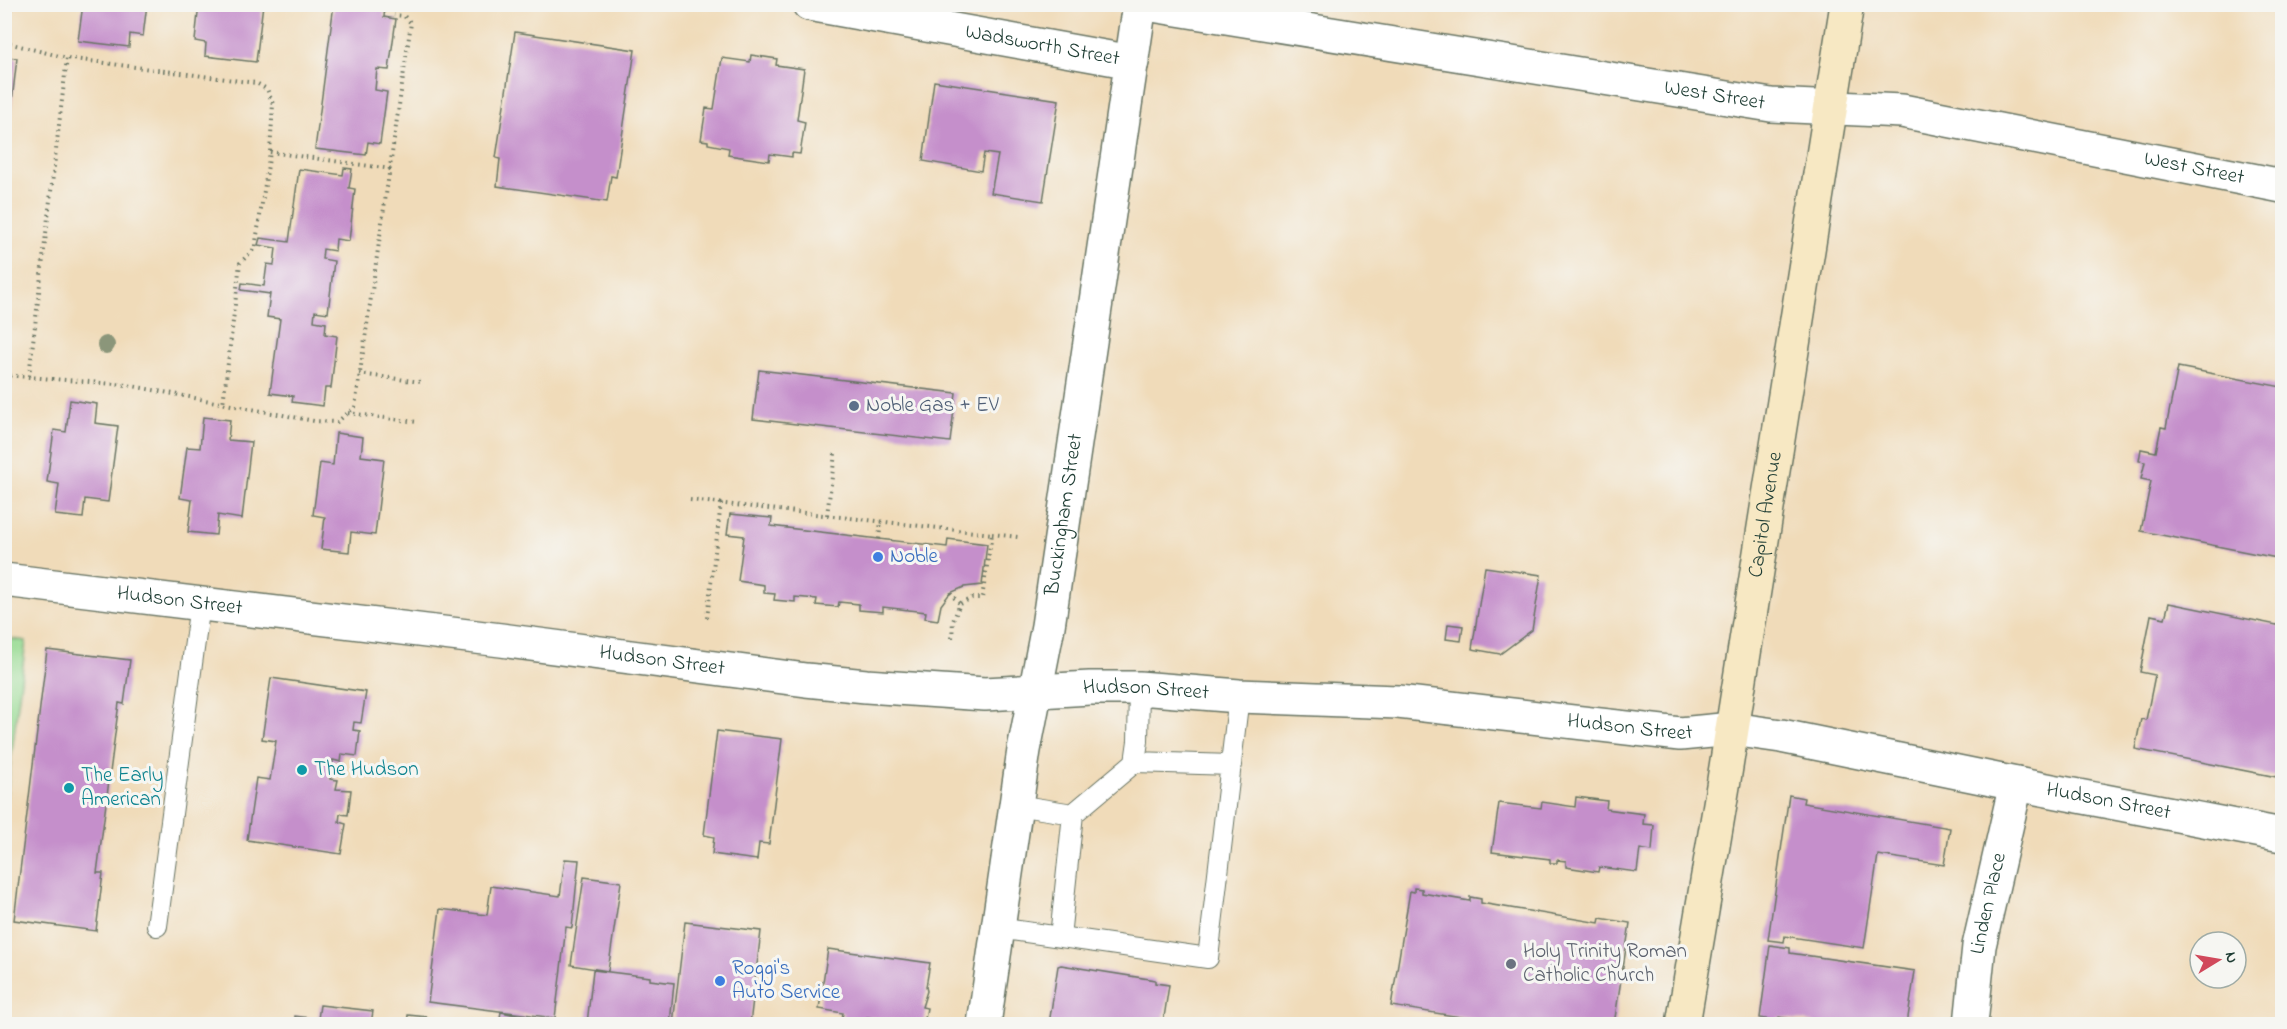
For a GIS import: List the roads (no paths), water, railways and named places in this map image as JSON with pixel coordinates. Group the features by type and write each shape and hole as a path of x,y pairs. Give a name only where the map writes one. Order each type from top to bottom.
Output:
{"main road":[{"name":"Capitol Avenue","path":"1683,1024 1732,729 1846,4"}],"street":[{"name":"Wadsworth Street","path":"809,4 1132,62"},
{"name":"Buckingham Street","path":"984,1024 1016,805 1048,626 1140,4"},
{"name":"West Street","path":"1146,4 1771,105 1902,111 2283,186"},
{"name":"Hudson Street","path":"4,580 501,640 806,680 985,694 1089,688 1139,688 1239,696 1398,702 1680,734 1732,729 1781,736 2283,835"},
{"name":"Linden Place","path":"1971,1024 1979,946 2016,784"}],"lane":[{"path":"157,926 200,604"},
{"path":"1135,762 1138,741 1139,688"},
{"path":"998,928 1208,958 1239,696"},
{"path":"1060,937 1073,814 1135,762 1232,765"},
{"path":"1016,805 1073,814"}],"place":[{"name":"Noble Gas + EV","path":"854,406"},
{"name":"Noble","path":"878,557"},
{"name":"The Hudson","path":"302,770"},
{"name":"The Early American","path":"69,788"},
{"name":"Holy Trinity Roman Catholic Church","path":"1511,964"},
{"name":"Roggi's Auto Service","path":"720,981"}]}
